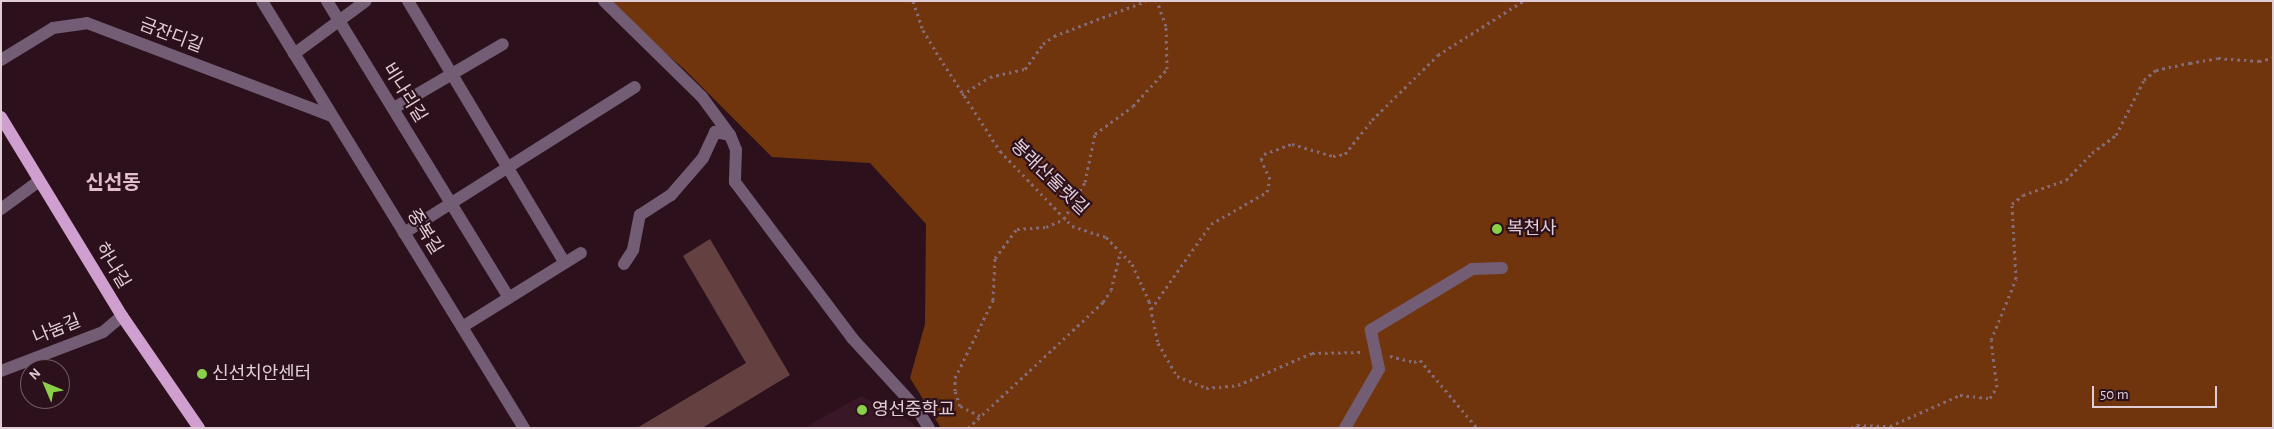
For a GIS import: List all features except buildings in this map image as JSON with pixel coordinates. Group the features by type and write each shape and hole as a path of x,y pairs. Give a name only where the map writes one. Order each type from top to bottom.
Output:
{"main road":[{"name":"하나길","path":"3,126 40,181 122,316 199,428"}],"street":[{"name":"중복길","path":"262,1 524,428"},
{"name":"비나리길","path":"327,1 509,298"},
{"path":"294,54 366,1"},
{"path":"408,1 565,263"},
{"path":"604,1 702,97 730,136 736,150 734,182 852,338 918,409 929,428"},
{"name":"금잔디길","path":"1,60 53,28 87,23 332,116"},
{"path":"394,108 503,44"},
{"path":"404,233 635,87"},
{"path":"624,264 633,250 640,215 677,188 703,158 714,132 730,136"},
{"path":"1,209 40,181"},
{"path":"462,327 581,253"},
{"path":"1345,428 1379,369 1371,330 1472,269 1502,268"},
{"name":"나눔길","path":"1,371 103,332 122,316"}],"path":[{"name":"봉래산둘렛길","path":"914,1 923,30 962,95 1000,151 1072,226 1106,237 1132,264 1151,309 1158,342 1177,376 1206,388 1238,385 1312,353 1374,351 1414,362 1420,360 1477,428"},
{"path":"962,95 990,77 1025,68 1043,44 1054,36 1146,1"},
{"path":"980,416 960,406 955,378 993,300 995,258 1018,229 1046,227 1065,217 1085,182 1095,134 1133,106 1167,69 1166,26 1157,1"},
{"path":"1151,309 1211,224 1267,192 1270,179 1261,160 1264,154 1292,144 1333,156 1345,154 1372,120 1438,56 1523,1"},
{"path":"1851,428 1858,426 1890,426 1960,395 1990,398 1997,387 1990,340 2016,279 2012,204 2023,195 2066,180 2092,153 2116,136 2144,80 2156,70 2218,58 2259,61 2273,58"},
{"path":"968,428 1103,302 1111,290 1120,252"}],"shaded area":[{"path":"605,1 2273,1 2273,428 941,428 910,378 925,324 926,224 870,163 772,157 684,69"},
{"name":"영선중학교","path":"861,396 913,423 916,428 804,428"}],"place":[{"name":"복천사","path":"1497,229"},
{"name":"신선치안센터","path":"202,374"},
{"name":"영선중학교","path":"862,410"}],"district":[{"name":"신선동","path":"113,183"}]}
